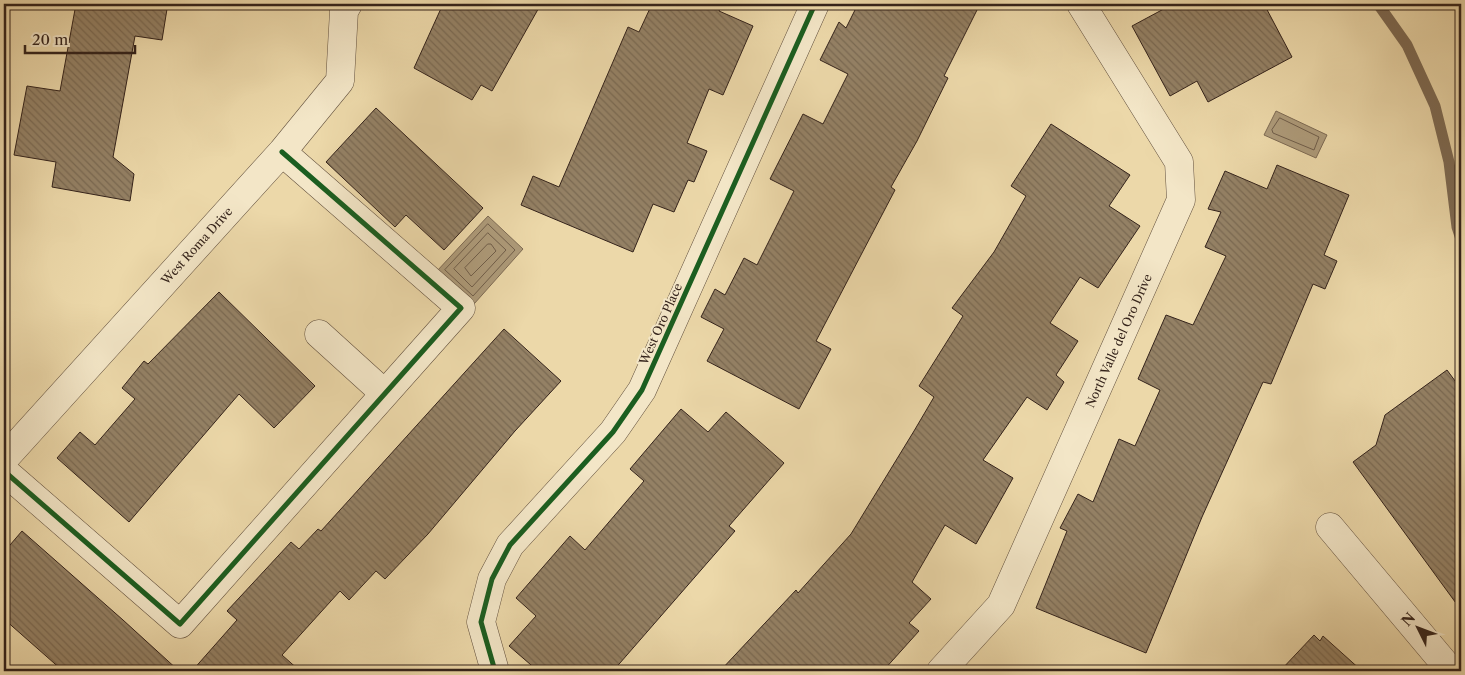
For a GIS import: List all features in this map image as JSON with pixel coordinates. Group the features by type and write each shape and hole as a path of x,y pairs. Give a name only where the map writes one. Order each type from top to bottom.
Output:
{"street":[{"name":"West Oro Place","path":"495,671 481,622 492,579 510,545 613,432 642,390 816,4"},
{"name":"North Valle del Oro Drive","path":"941,671 1001,605 1181,200 1179,162 1081,4"},
{"name":"West Roma Drive","path":"4,459 282,152 340,81 341,6"},
{"path":"4,471 180,624 461,308 282,152"},
{"path":"319,334 384,393"},
{"path":"1330,527 1451,671"}],"water":[{"path":"1276,111 1327,135 1316,158 1264,135"},
{"path":"488,216 523,249 474,304 437,271"}],"building":[{"path":"76,4 137,4 167,9 162,40 135,36 113,157 134,174 130,201 52,187 56,162 14,155 27,86 60,91"},
{"path":"443,4 541,4 492,91 481,85 472,100 414,68"},
{"path":"652,4 722,4 719,11 753,26 723,95 709,89 687,143 707,151 694,182 688,180 674,212 653,204 633,252 521,205 533,176 559,187 628,27 639,32"},
{"path":"858,4 980,4 944,76 948,78 917,141 891,187 895,190 816,341 831,349 799,409 707,361 724,329 701,317 715,289 725,295 744,258 757,265 794,191 770,179 803,114 823,124 848,74 820,60 839,22 846,28"},
{"path":"1173,4 1264,4 1292,57 1208,102 1197,81 1170,96 1132,26"},
{"path":"376,108 483,208 444,250 406,215 395,227 326,162"},
{"path":"1051,124 1130,175 1109,206 1140,226 1098,288 1080,277 1050,323 1078,341 1056,375 1064,382 1047,410 1027,397 983,460 1013,478 976,544 945,525 912,582 931,599 909,623 919,631 883,671 720,671 796,590 798,593 851,534 914,431 934,397 919,386 963,316 952,308 994,252 1026,196 1011,186"},
{"path":"1277,165 1349,195 1324,255 1337,261 1325,289 1313,284 1271,384 1263,382 1202,517 1146,653 1036,608 1067,531 1060,528 1078,494 1093,502 1119,439 1135,446 1160,390 1138,379 1166,315 1193,325 1226,256 1205,247 1221,212 1208,209 1225,171 1267,189"},
{"path":"219,292 315,386 274,428 239,394 129,522 57,458 80,432 95,445 135,399 122,388 144,361 148,364"},
{"path":"504,329 561,381 515,431 428,534 385,579 376,571 349,600 340,591 282,655 300,671 192,671 237,620 227,611 291,542 299,549 318,529 321,531"},
{"path":"1447,370 1461,389 1461,610 1353,462 1376,445 1385,415"},
{"path":"681,409 708,432 726,412 784,463 729,526 735,531 613,671 538,671 509,646 536,616 516,598 570,536 585,550 644,481 630,469"},
{"path":"22,531 179,671 63,671 4,619 4,552"},
{"path":"1314,635 1320,641 1323,636 1362,671 1280,671"}],"waterway":[{"path":"1378,4 1407,45 1435,106 1449,162 1457,227 1461,239"}],"cycle path":[{"path":"495,671 481,622 492,579 510,545 613,432 642,390 815,4"},
{"path":"4,471 180,624 461,308 282,152"}]}
